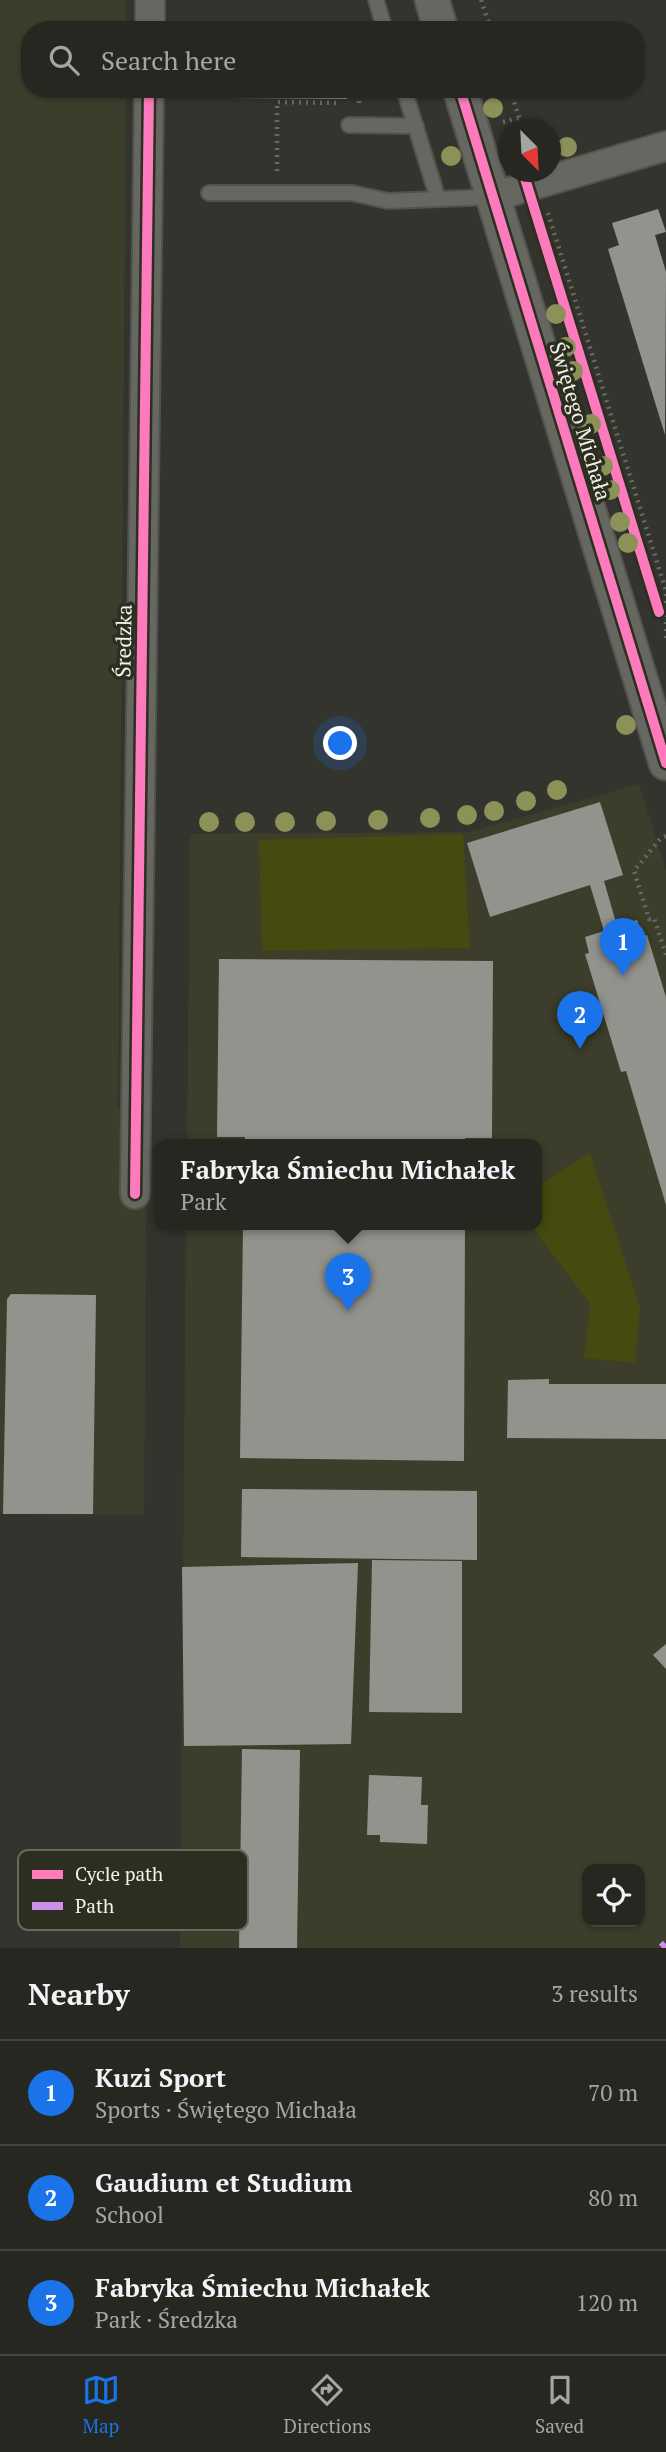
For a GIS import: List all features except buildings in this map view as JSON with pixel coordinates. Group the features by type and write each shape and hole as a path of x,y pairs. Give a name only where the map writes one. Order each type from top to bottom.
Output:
{"street":[{"path":"150,0 150,21"},
{"path":"432,0 438,21"},
{"name":"Średzka","path":"135,1194 149,98"},
{"name":"Świętego Michała","path":"463,98 666,762"},
{"path":"492,197 666,146"}],"lane":[{"path":"376,0 382,21"},
{"path":"407,98 438,199"},
{"path":"349,125 416,127"},
{"path":"209,193 352,193 388,201 492,197"}],"path":[{"path":"469,0 475,21"},
{"path":"482,0 488,21"},
{"path":"277,193 277,102 359,103 359,98"},
{"path":"500,98 507,119"},
{"path":"513,98 520,119"},
{"path":"534,186 639,547"},
{"path":"534,186 666,591 666,638"},
{"path":"647,572 659,611"},
{"path":"666,836 660,839 634,871 649,919 654,918 666,955"}],"shaded area":[{"path":"0,0 126,0 126,21 21,21 21,98 126,98 118,1109 147,1110 144,1515 0,1514"},
{"path":"639,784 666,871 666,1948 180,1948 180,1930 248,1930 248,1850 181,1850 186,1230 542,1230 542,1139 187,1139 190,834 469,832"}],"green space":[{"path":"463,834 470,948 262,951 259,840"},
{"path":"590,1153 640,1307 635,1363 584,1358 590,1304 535,1230 542,1230 542,1183"}],"marked path":[{"path":"662,1948 666,1944"}],"cycle path":[{"path":"135,1194 149,98"},
{"path":"463,98 666,763"},
{"path":"526,182 659,612"}],"place":[{"name":"Kuzi Sport","path":"623,976"},
{"name":"Gaudium et Studium","path":"580,1049"},
{"name":"Fabryka Śmiechu Michałek","path":"348,1311"}]}
